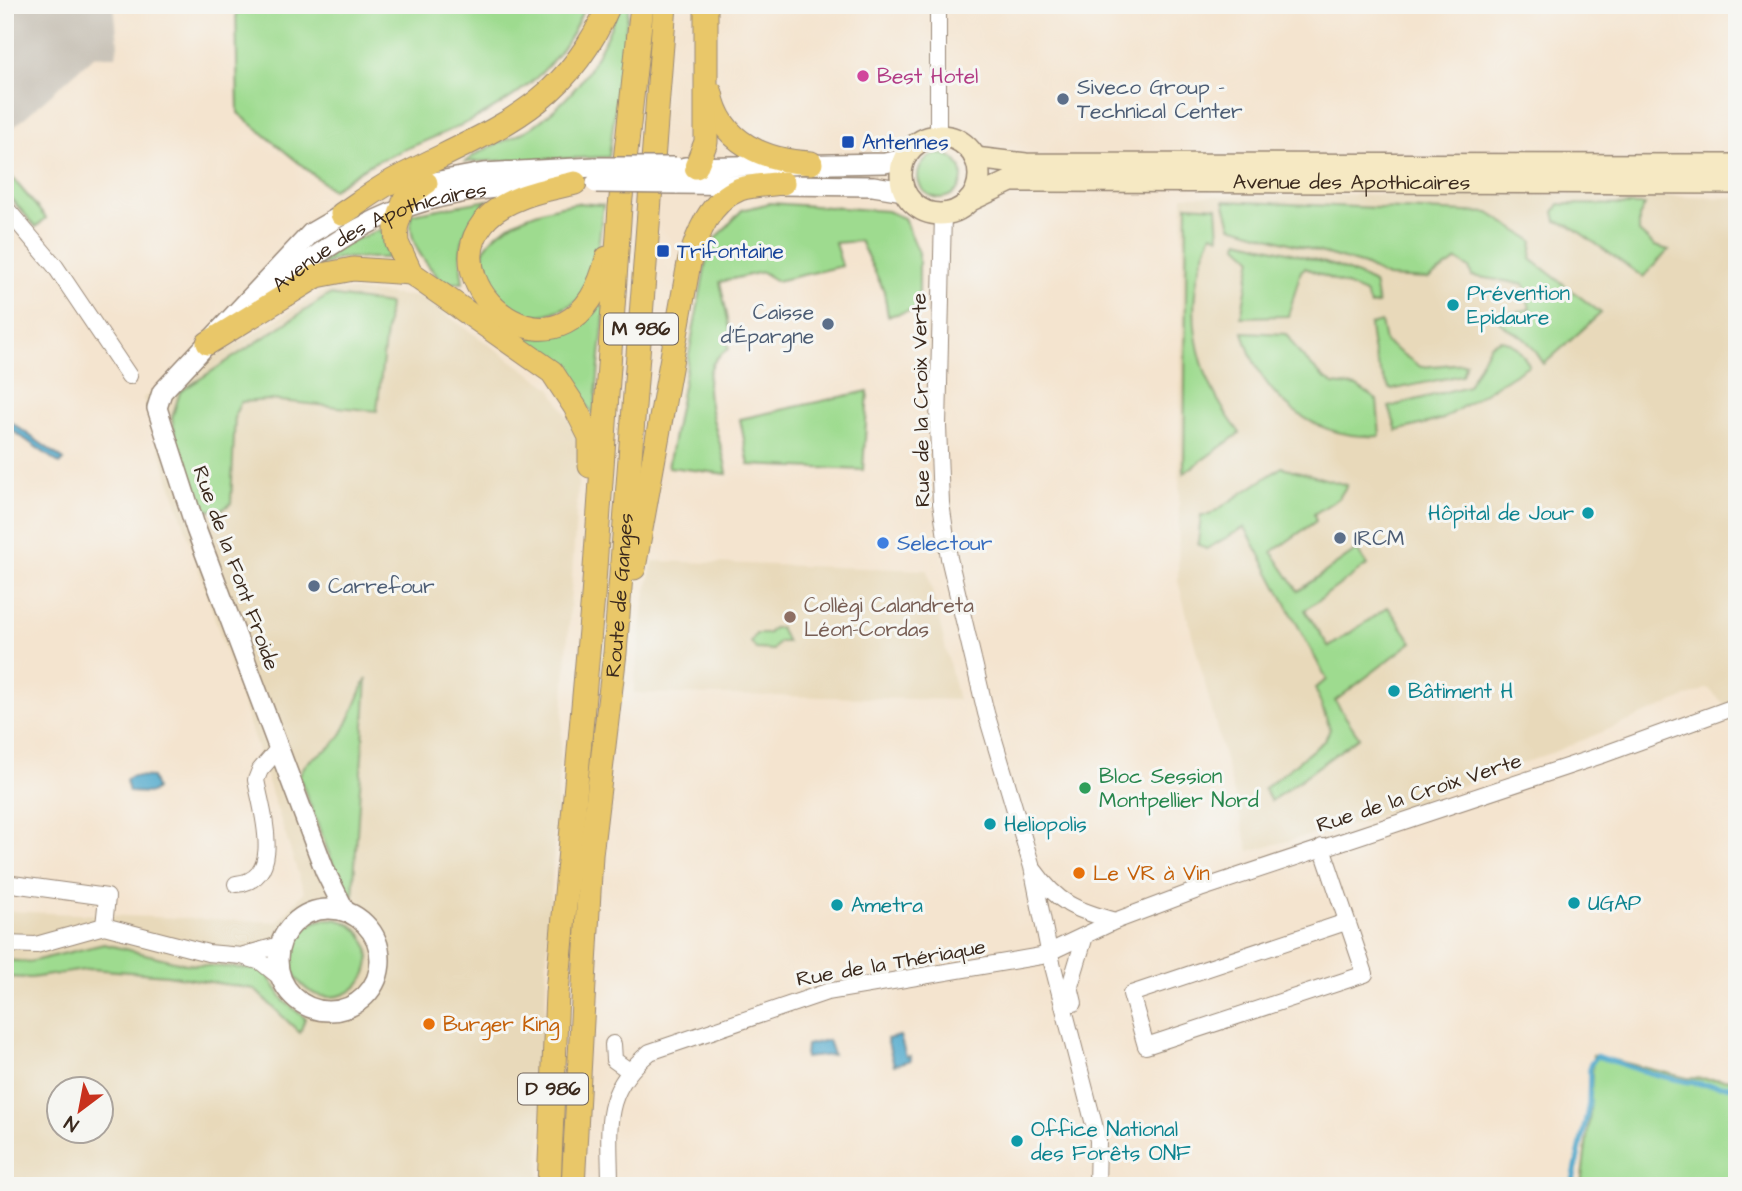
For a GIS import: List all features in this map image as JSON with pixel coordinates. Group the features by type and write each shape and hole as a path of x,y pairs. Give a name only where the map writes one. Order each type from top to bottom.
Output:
{"main road":[{"path":"342,214 394,181 502,127 537,104 560,84 580,60 609,5"},
{"name":"Route de Ganges","path":"549,1186 557,993 593,597 620,207 642,5"},
{"name":"Route de Ganges","path":"573,1186 591,855 615,653 665,5"},
{"path":"681,173 706,142 706,5"},
{"path":"707,72 713,102 728,129 751,150 780,162 811,163"},
{"path":"904,191 901,170 904,159 918,143 938,136"},
{"name":"Avenue des Apothicaires","path":"938,136 960,142 975,158 1026,164 1737,165"},
{"path":"969,201 978,180 975,158"},
{"name":"M 986","path":"590,177 505,205 483,222 473,243 475,281 494,310 527,329 548,328 580,313 595,295 620,207"},
{"name":"Avenue des Apothicaires","path":"904,191 924,211 943,214 953,212 969,201 1011,181 1737,183"},
{"path":"208,344 317,276 353,269 411,273 397,243 396,228 405,198 426,183"},
{"name":"M 986","path":"615,653 647,504 689,263 698,232 711,212 740,189 783,183"},
{"name":"M 986","path":"411,273 552,372 575,407 590,437 593,597"}],"street":[{"path":"938,5 938,136"},
{"name":"Avenue des Apothicaires","path":"208,344 327,248 359,226 401,207 476,189 590,177 811,163 885,163 904,159"},
{"name":"Avenue des Apothicaires","path":"158,403 162,392 311,233 342,214 398,189 483,173 590,177"},
{"name":"Avenue des Apothicaires","path":"681,173 783,183 873,186 904,191"},
{"path":"5,207 55,267 129,376"},
{"name":"Rue de la Croix Verte","path":"943,214 938,426 941,503 949,558 965,628 1032,867 1049,951 1075,1041 1098,1140 1097,1186"},
{"name":"Rue de la Font Froide","path":"158,403 157,414 196,529 326,872 345,911"},
{"name":"Rue de la Croix Verte","path":"1049,951 1115,921 1322,847 1542,775 1737,706"},
{"path":"236,884 250,883 262,873 267,846 256,780 260,770 279,748"},
{"path":"1322,847 1365,974 1146,1046 1131,994 1346,922"},
{"name":"Rue de la Croix Verte","path":"1032,867 1048,890 1061,902 1115,921"},
{"path":"314,911 326,872"},
{"path":"5,883 107,897 104,926"},
{"path":"5,944 36,945 104,926 208,953 242,956 261,962 281,978 290,992 303,1003 319,1010 348,1007 371,989 381,959 378,945 359,918 345,911 314,911 299,918 280,945 277,962 281,978"},
{"name":"Rue de la Croix Verte","path":"1075,1041 1076,1010 1070,986 1085,936"},
{"path":"242,956 280,945"},
{"name":"Rue de la Thériaque","path":"628,1070 650,1052 827,992 1028,959 1049,951"},
{"path":"610,1186 609,1114 628,1070 614,1060 613,1044"}],"shaded area":[{"path":"5,5 114,5 118,43 116,56 94,56 5,135"},
{"path":"1517,193 1737,198 1737,717 1708,688 1554,752 1362,822 1249,851 1178,581 1183,196"},
{"path":"329,289 421,297 551,388 581,441 547,954 539,1186 5,1186 5,911 278,922 304,892 143,398"},
{"name":"Collègi Calandreta Léon-Cordas","path":"653,561 927,570 958,700 633,693 645,597"}],"green space":[{"path":"236,5 585,5 570,38 549,65 525,87 468,122 373,163 332,190 238,113"},
{"path":"620,5 629,5 609,157 465,162 481,151 532,127 564,100 595,58"},
{"path":"940,154 949,155 956,160 961,167 961,185 956,192 949,197 940,198 931,197 924,192 919,185 918,176 919,167 924,160 931,155"},
{"path":"5,169 46,218 36,227 5,192"},
{"path":"488,200 467,228 461,248 463,283 443,283 415,244 411,214"},
{"path":"1224,201 1489,213 1533,241 1531,259 1601,313 1544,364 1529,343 1505,327 1496,317 1530,309 1524,284 1472,276 1469,268 1457,260 1428,279 1387,277 1364,265 1231,226"},
{"path":"578,203 603,205 595,265 589,287 578,300 556,311 526,315 514,310 496,292 483,251 501,231 525,217"},
{"path":"770,203 887,211 904,218 919,253 919,309 888,316 884,291 860,241 835,243 842,266 777,281 762,272 720,282 731,334 726,336 729,349 716,359 710,372 708,388 727,474 668,467 709,246 742,210"},
{"path":"1559,204 1645,205 1639,217 1639,232 1655,246 1669,250 1643,277 1569,225 1556,221 1554,212"},
{"path":"1187,205 1217,207 1219,237 1212,234 1196,286 1196,338 1212,387 1224,411 1240,433 1184,473"},
{"path":"381,229 388,258 339,258 313,269 345,244"},
{"path":"1239,240 1308,258 1358,275 1374,283 1378,304 1370,305 1365,293 1305,268 1301,271 1288,316 1241,317 1252,258 1238,245"},
{"path":"329,295 389,304 377,411 270,400 241,402 235,414 231,503 217,511 200,508 178,449 172,418 180,392"},
{"path":"606,297 594,416 568,377 518,337 558,335 569,331 588,319"},
{"path":"1381,322 1385,342 1421,367 1466,363 1462,375 1391,390 1378,367 1372,343 1370,325"},
{"path":"1243,332 1286,334 1300,354 1324,378 1334,384 1357,387 1377,400 1380,436 1355,435 1332,430 1311,422 1292,410 1262,376"},
{"path":"1500,340 1513,345 1529,365 1443,419 1397,431 1389,407 1468,386 1490,345"},
{"path":"868,391 863,470 749,465 740,419"},
{"path":"1282,467 1347,485 1339,498 1314,514 1316,521 1272,552 1298,591 1357,550 1367,565 1305,610 1329,647 1388,607 1412,642 1335,701 1359,737 1271,801 1264,789 1325,740 1330,729 1315,688 1327,680 1245,527 1206,549 1198,544 1201,515 1209,515"},
{"path":"773,628 780,628 787,642 779,642 773,650 756,649 751,642 756,634 768,634"},
{"path":"367,678 353,896 339,880 299,776 312,758 328,749 338,739"},
{"path":"330,919 345,922 362,936 369,958 366,973 352,990 330,997 315,994 298,980 291,958 294,943 308,926"},
{"path":"104,944 186,964 264,970 284,1001 305,1018 300,1033 254,989 167,975 91,969 31,978 5,977 5,960 29,962"},
{"path":"1593,1055 1687,1078 1737,1080 1737,1186 1581,1186 1590,1112"}],"water":[{"path":"5,418 64,460 60,464 5,425"},
{"path":"131,776 152,777 156,789 151,793 129,792 126,780"},
{"path":"900,1036 906,1057 910,1056 911,1060 894,1065 887,1039"},
{"path":"828,1040 833,1055 805,1058 806,1045"}],"waterway":[{"path":"1572,1186 1589,1104 1590,1065 1597,1056 1666,1077 1737,1087"}],"place":[{"name":"Best Hotel","path":"863,76"},
{"name":"Siveco Group - Technical Center","path":"1063,99"},
{"name":"Antennes","path":"848,142"},
{"name":"Trifontaine","path":"663,251"},
{"name":"Prévention Epidaure","path":"1453,305"},
{"name":"Caisse d'Épargne","path":"828,324"},
{"name":"Hôpital de Jour","path":"1588,513"},
{"name":"IRCM","path":"1340,538"},
{"name":"Selectour","path":"883,543"},
{"name":"Carrefour","path":"314,586"},
{"name":"Collègi Calandreta Léon-Cordas","path":"790,617"},
{"name":"Bâtiment H","path":"1394,691"},
{"name":"Bloc Session Montpellier Nord","path":"1085,788"},
{"name":"Heliopolis","path":"990,824"},
{"name":"Le VR à Vin","path":"1079,873"},
{"name":"UGAP","path":"1574,903"},
{"name":"Ametra","path":"837,905"},
{"name":"Burger King","path":"429,1024"},
{"name":"Office National des Forêts ONF","path":"1017,1141"}]}
